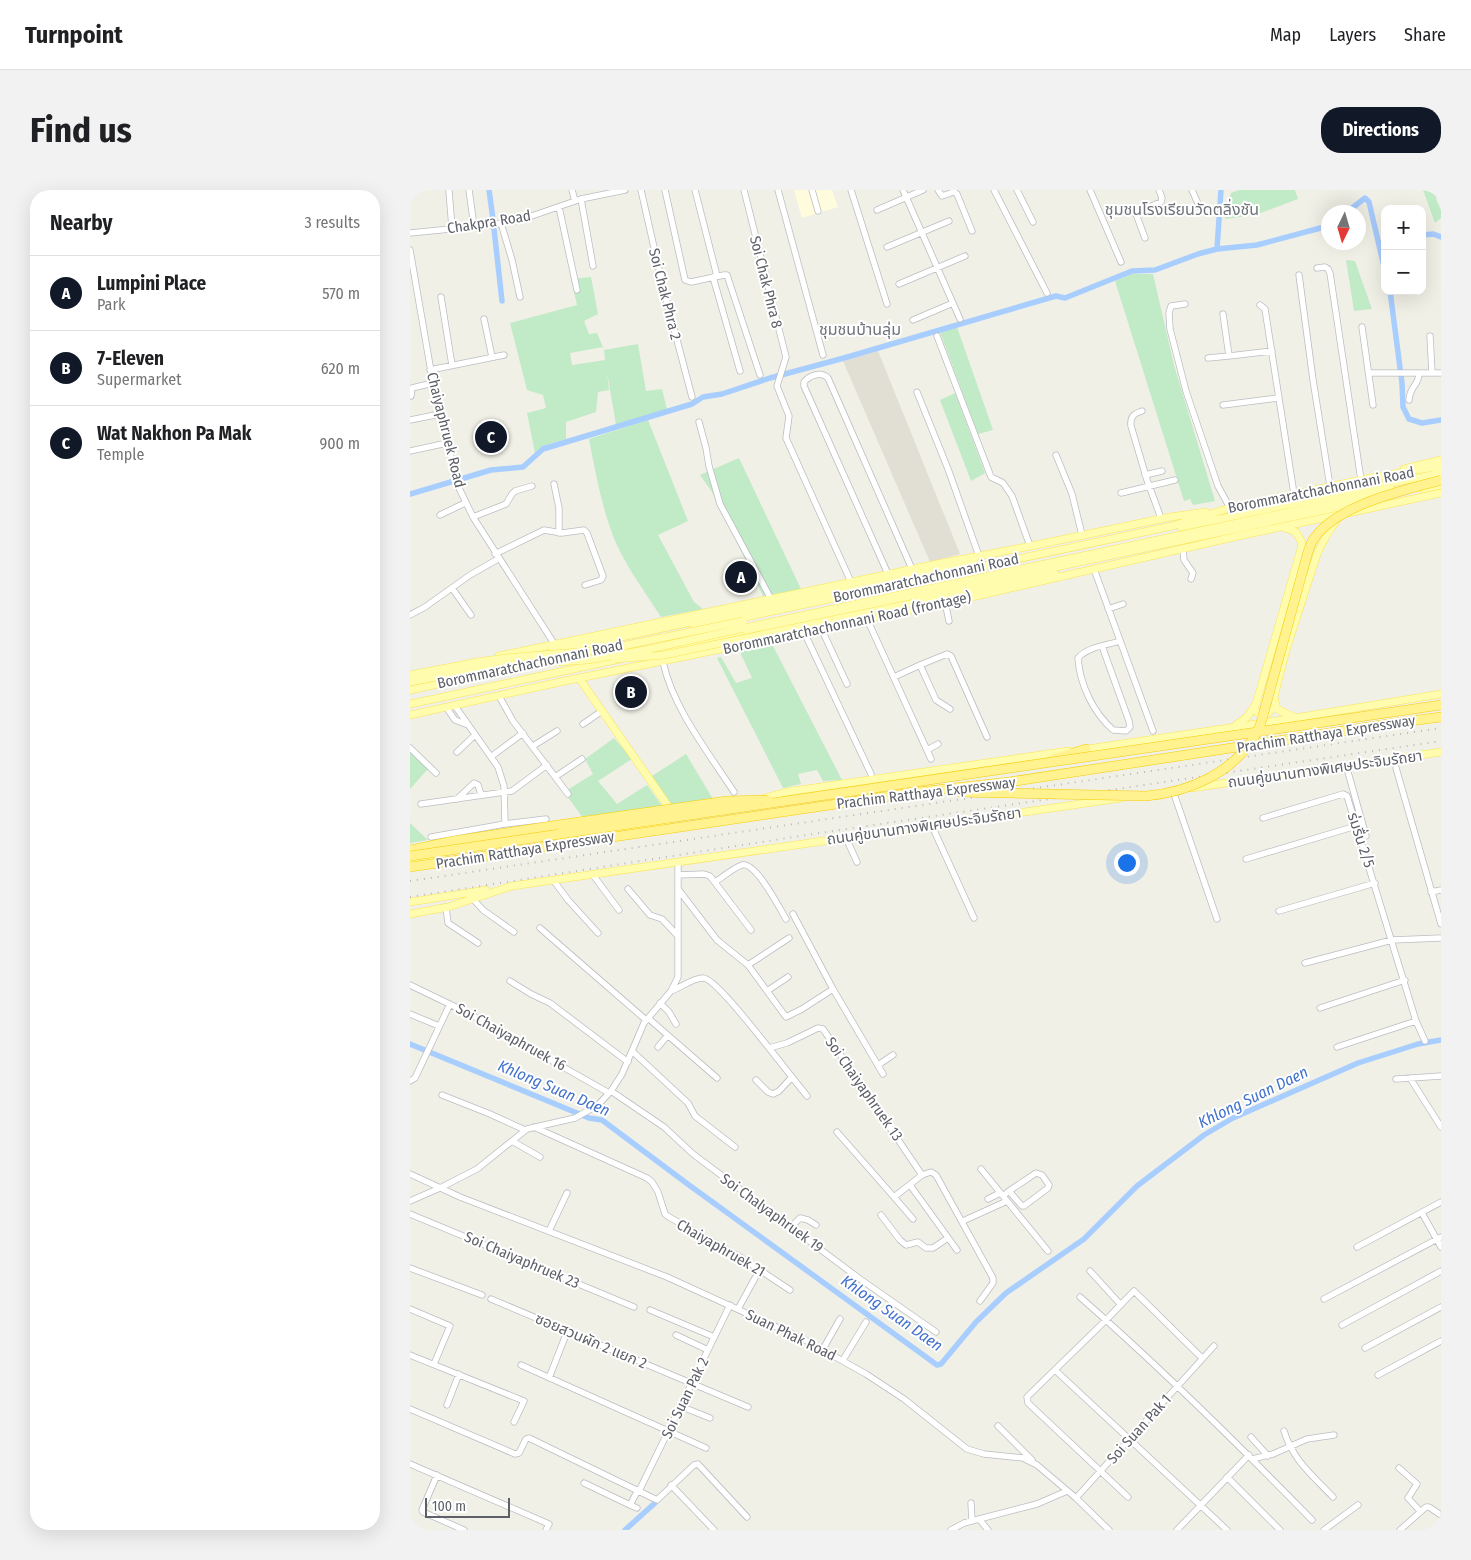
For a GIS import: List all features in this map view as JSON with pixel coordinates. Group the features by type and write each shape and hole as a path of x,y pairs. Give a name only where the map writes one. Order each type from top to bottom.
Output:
{"highway":[{"path":"918,792 1146,796 1169,793 1191,787 1219,772 1246,750 1257,732 1306,559 1315,536 1330,523 1354,509 1398,492 1441,480"},
{"name":"Prachim Ratthaya Expressway","path":"410,853 1441,705"},
{"name":"Prachim Ratthaya Expressway","path":"410,867 918,792 1009,782 1441,717"},
{"path":"1395,723 1441,724"},
{"path":"410,853 483,836 719,802 742,799 807,799 1021,768 1086,749"}],"main road":[{"path":"1375,477 1441,460"},
{"name":"Borommaratchachonnani Road","path":"410,690 1172,526 1228,508 1375,477 1441,466"},
{"path":"588,660 645,650 744,624 1441,473"},
{"path":"410,674 477,662 603,650 744,624 1441,480"},
{"name":"Borommaratchachonnani Road","path":"410,704 1441,485"},
{"name":"Borommaratchachonnani Road","path":"1280,527 1441,493"},
{"path":"537,655 1161,518 1228,508"},
{"path":"1254,709 1260,714 1267,714 1275,706 1274,697 1286,650 1322,542 1332,526 1343,514"},
{"path":"1280,527 1290,518"},
{"path":"1280,527 1296,532 1302,543"},
{"name":"Borommaratchachonnani Road (frontage)","path":"410,715 867,619 1280,527"},
{"path":"1231,728 1247,718 1254,709 1302,543 1311,536 1317,536 1322,542"},
{"path":"410,674 888,574 911,572 1033,546"},
{"path":"410,682 493,666 664,655 1050,575 1091,570"},
{"path":"472,677 502,655"},
{"path":"579,678 673,813"},
{"path":"481,689 560,682"},
{"path":"673,813 679,813 683,816 736,807 786,792 1231,728 1441,694"},
{"path":"1275,706 1281,712 1296,718"},
{"name":"ถนนคู่ขนานทางพิเศษประจิมรัถยา","path":"410,914 446,907 512,886 1346,765 1384,762 1441,752"},
{"path":"668,822 673,813"},
{"path":"668,822 672,828 679,829 685,823 683,816"},
{"path":"410,853 463,852 668,822"},
{"path":"410,862 463,856 668,822"},
{"path":"410,902 512,886"},
{"path":"410,906 485,894"}],"street":[{"path":"469,190 474,226"},
{"path":"572,190 578,200 593,266"},
{"name":"Chakpra Road","path":"410,233 501,223 536,215 578,200 625,190"},
{"name":"Soi Chak Phra 2","path":"641,190 663,287 692,397"},
{"path":"665,190 686,280 690,282 726,275 729,278 760,374"},
{"path":"695,190 740,371"},
{"name":"Soi Chak Phra 8","path":"744,190 786,357 777,386 789,416 786,438 851,582"},
{"path":"778,190 823,355"},
{"path":"812,190 818,211"},
{"path":"851,190 887,304"},
{"path":"903,190 960,319"},
{"path":"877,210 923,190"},
{"path":"938,190 942,196 954,192 957,194 972,231"},
{"path":"994,190 1047,293"},
{"path":"1017,190 1033,222"},
{"path":"1090,190 1121,262"},
{"path":"1145,238 1136,214 1161,202 1162,198 1159,190"},
{"path":"1192,190 1199,206"},
{"path":"449,191 452,228"},
{"path":"559,207 577,290"},
{"path":"887,247 949,221"},
{"path":"501,223 520,297"},
{"name":"Chaiyaphruek Road","path":"410,250 413,288 430,370 458,486 473,518 555,645"},
{"path":"899,284 965,256"},
{"path":"1317,268 1324,267 1330,273 1361,480"},
{"path":"1299,275 1330,486"},
{"path":"441,297 452,365"},
{"path":"913,320 954,303"},
{"path":"1185,304 1171,306 1169,313 1170,328 1186,391 1218,486 1228,508"},
{"path":"1260,305 1265,309 1294,494"},
{"path":"1223,314 1229,356"},
{"path":"484,319 492,357"},
{"path":"1362,327 1371,373 1373,405"},
{"path":"937,336 991,477 1002,483 1012,496 1033,546"},
{"path":"1430,336 1432,373"},
{"path":"1208,358 1272,351"},
{"path":"430,370 504,354"},
{"path":"1371,373 1441,373"},
{"path":"1408,400 1411,388 1418,382 1419,373"},
{"path":"888,574 804,386 804,382 809,377 821,374 826,375 828,378 911,572"},
{"path":"411,396 412,388 433,383"},
{"path":"917,392 948,469 979,556"},
{"path":"1222,405 1278,398"},
{"path":"1142,411 1135,414 1130,420 1145,475 1161,518"},
{"path":"410,420 440,414"},
{"path":"699,422 720,504 771,599"},
{"path":"410,451 447,443"},
{"path":"1056,455 1072,494 1082,535"},
{"path":"1145,475 1162,472"},
{"path":"1121,493 1175,480"},
{"path":"554,484 559,508 559,533"},
{"path":"473,518 506,504 515,491 532,486"},
{"path":"440,514 465,503"},
{"path":"410,615 425,607 497,556 539,531 548,530 566,533 586,531 603,578 585,585"},
{"path":"1183,548 1184,560 1193,573 1191,579"},
{"path":"1091,570 1120,640 1153,731"},
{"path":"452,588 471,615"},
{"path":"945,602 949,621"},
{"path":"1108,609 1123,604"},
{"path":"867,619 931,759"},
{"path":"821,628 847,684"},
{"path":"804,632 871,774"},
{"path":"1102,646 1129,721 1130,727 1126,731 1113,730 1088,699 1078,664 1079,655 1102,646 1120,640"},
{"path":"894,677 947,654 951,656 987,738"},
{"path":"663,662 666,677 680,707 734,792"},
{"path":"920,665 936,700 950,709"},
{"path":"499,696 523,733 568,794"},
{"path":"455,706 475,736 492,756 502,778 505,824"},
{"path":"446,707 455,720 468,725"},
{"path":"583,724 602,711"},
{"path":"533,746 557,731"},
{"path":"492,756 523,733"},
{"path":"456,752 475,736"},
{"path":"927,750 938,744"},
{"path":"410,748 436,773"},
{"path":"556,776 582,759"},
{"path":"421,804 516,789 547,765"},
{"path":"1346,765 1366,836"},
{"path":"1396,768 1441,924"},
{"path":"457,799 474,783 478,784 481,794"},
{"path":"1173,791 1217,919"},
{"name":"ร่มรื่น 2/5","path":"1263,818 1343,794 1347,796 1405,980 1416,1021 1425,1041"},
{"path":"431,837 546,819"},
{"path":"932,826 974,918"},
{"path":"1246,859 1356,826"},
{"path":"846,838 857,862"},
{"path":"410,1201 477,1169 525,1130 575,1118 590,1110 610,1092 628,1062 647,1019 671,991 678,977 678,862"},
{"path":"715,882 741,866 750,866 758,874 786,918"},
{"path":"593,874 619,910"},
{"path":"678,875 706,874 710,876 751,930"},
{"path":"554,881 568,900 598,933"},
{"path":"1279,910 1375,883"},
{"path":"628,889 650,915 662,919 677,935"},
{"path":"678,889 717,940 748,964 787,1018 833,989"},
{"path":"1431,892 1441,890"},
{"path":"473,899 483,910 514,932"},
{"path":"446,907 448,923 478,943"},
{"path":"793,914 833,989 883,1074"},
{"path":"540,928 717,1078"},
{"path":"748,964 788,938"},
{"path":"1305,963 1392,940 1441,938"},
{"path":"767,991 788,977"},
{"path":"671,991 701,978 707,978 730,1000 807,1096"},
{"path":"1320,1008 1405,980"},
{"path":"510,981 550,1003 628,1062"},
{"name":"Soi Chaiyaphruek 16","path":"410,985 450,1004 610,1092"},
{"path":"660,1003 669,1012 676,1024"},
{"path":"410,1081 415,1078 450,1004"},
{"path":"410,1014 439,1026"},
{"path":"1337,1047 1416,1021"},
{"name":"Soi Chaiyaphruek 13","path":"769,1048 788,1043 816,1028 822,1029 922,1175"},
{"path":"658,1047 667,1036"},
{"path":"632,1051 688,1104 698,1119 735,1147"},
{"path":"878,1065 893,1055"},
{"path":"1396,1078 1441,1076"},
{"path":"756,1080 768,1092 773,1094 779,1091 792,1077"},
{"path":"1410,1078 1441,1127"},
{"name":"Soi Chalyaphruek 19","path":"610,1092 664,1127 693,1154 860,1279 936,1332"},
{"path":"442,1095 525,1130"},
{"name":"Chaiyaphruek 21","path":"534,1127 647,1178 654,1185 665,1214 740,1257 790,1290"},
{"path":"838,1132 913,1219"},
{"path":"512,1141 540,1157"},
{"path":"981,1169 1048,1251"},
{"path":"894,1197 922,1175 931,1172 936,1175 994,1281 980,1301"},
{"path":"963,1222 1004,1196 1009,1191 1036,1172 1042,1175 1049,1185 1048,1188 1024,1206 1009,1191"},
{"name":"Suan Phak Road","path":"410,1174 440,1188 634,1263 784,1329 843,1360 919,1409 959,1444 968,1449 984,1454 1023,1458 1038,1466 1076,1498 1105,1529"},
{"path":"910,1185 957,1250"},
{"path":"549,1231 567,1193"},
{"path":"988,1199 1004,1196"},
{"path":"1357,1247 1441,1202"},
{"path":"1422,1213 1439,1239 1441,1247"},
{"name":"Soi Chaiyaphruek 23","path":"410,1214 634,1307"},
{"path":"881,1215 906,1245 918,1242 926,1248 933,1248 948,1238"},
{"path":"791,1227 800,1218 816,1225"},
{"path":"1324,1299 1439,1239"},
{"path":"410,1268 482,1295"},
{"path":"1090,1271 1121,1305"},
{"path":"1342,1325 1441,1271"},
{"path":"738,1309 755,1278"},
{"path":"1128,1496 1027,1401 1027,1397 1134,1290 1202,1358"},
{"path":"1080,1297 1178,1386 1312,1520"},
{"name":"ซอยสวนผัก 2 แยก 2","path":"491,1299 748,1407"},
{"name":"Soi Suan Pak 2","path":"630,1505 730,1305"},
{"path":"1365,1348 1441,1307"},
{"path":"410,1309 450,1326 434,1364"},
{"path":"650,1310 714,1337"},
{"path":"823,1349 840,1319"},
{"path":"843,1360 866,1322"},
{"path":"549,1378 568,1332"},
{"path":"676,1336 708,1350"},
{"path":"1378,1376 1441,1341"},
{"name":"Soi Suan Pak 1","path":"1076,1498 1214,1346"},
{"path":"410,1355 524,1402 514,1422"},
{"path":"521,1365 706,1448"},
{"path":"1055,1370 1226,1530"},
{"path":"447,1405 459,1374"},
{"path":"680,1406 710,1418"},
{"path":"410,1409 515,1454 518,1453 526,1439 529,1438 657,1500 671,1485 694,1465 698,1464 747,1517"},
{"path":"998,1426 1038,1466"},
{"path":"1284,1431 1289,1447 1297,1458 1333,1497"},
{"path":"1177,1530 1227,1477 1251,1457 1268,1456 1307,1439 1334,1435"},
{"path":"1251,1437 1268,1456"},
{"path":"410,1464 547,1527"},
{"path":"1399,1468 1417,1484 1408,1498 1420,1511"},
{"path":"437,1475 422,1510 464,1530"},
{"path":"1227,1477 1280,1530"},
{"path":"584,1483 636,1508"},
{"path":"671,1485 714,1530"},
{"path":"951,1530 976,1520 1037,1504 1066,1491"},
{"path":"971,1503 976,1520 988,1530"},
{"path":"1324,1530 1358,1505"},
{"path":"1400,1530 1428,1506 1441,1515"}],"shaded area":[{"path":"794,190 832,190 838,207 802,218"},
{"path":"878,351 960,554 930,562 843,361"}],"green space":[{"path":"1239,190 1295,190 1298,199 1255,215 1225,219 1225,209 1231,193"},
{"path":"1423,190 1441,190 1441,194 1436,199 1441,210 1441,218 1435,223"},
{"path":"1346,260 1355,261 1372,309 1354,311"},
{"path":"1131,274 1153,274 1174,365 1215,501 1193,505 1190,499 1184,501 1115,281"},
{"path":"591,277 598,314 584,321 589,334 597,333 603,347 570,353 572,365 605,360 604,350 638,344 646,391 662,389 667,409 616,425 607,372 609,390 598,392 596,412 566,422 566,439 543,446 535,453 527,413 546,408 543,395 527,390 510,323 577,305 571,279"},
{"path":"957,327 993,430 978,434 940,332"},
{"path":"955,393 985,473 971,481 940,400"},
{"path":"648,420 688,521 658,535 694,602 703,609 661,617 616,544 601,499 589,439"},
{"path":"739,458 801,589 763,596 712,492 700,475"},
{"path":"772,644 842,780 823,781 817,770 798,774 801,784 783,788 717,658 721,657 736,683 752,678 740,652"},
{"path":"614,738 632,759 598,781 617,804 647,785 667,813 589,826 564,792 593,774 585,759"},
{"path":"410,750 428,769 410,789"},
{"path":"686,754 713,799 715,806 683,811 671,804 652,776"},
{"path":"410,823 428,840 410,843"}],"waterway":[{"path":"489,190 493,219"},
{"path":"1221,190 1217,249 1257,245 1321,228"},
{"path":"1356,205 1365,198 1369,202 1381,254"},
{"path":"494,229 502,301"},
{"path":"1426,235 1433,234 1441,237"},
{"path":"410,494 491,470 523,467 543,449 692,404 703,397 722,394 770,378 1056,296 1065,298 1132,271 1155,270 1217,249"},
{"path":"1391,295 1402,383 1403,407 1409,419 1422,423 1441,420"},
{"name":"Khlong Suan Daen","path":"410,1044 589,1118 602,1120 937,1365 941,1364 976,1322 1006,1293 1084,1239 1137,1186 1204,1135 1233,1118 1358,1063 1418,1044 1441,1040"},
{"path":"625,1530 655,1503"}],"railway":[{"path":"410,881 1441,728"},
{"path":"410,897 813,834 1441,741"}],"place":[{"name":"Wat Nakhon Pa Mak","path":"491,437"},
{"name":"Lumpini Place","path":"741,577"},
{"name":"7-Eleven","path":"631,692"}],"district":[{"name":"ชุมชนโรงเรียนวัดตลิ่งชัน","path":"1182,209"},
{"name":"ชุมชนบ้านลุ่ม","path":"860,329"}]}
